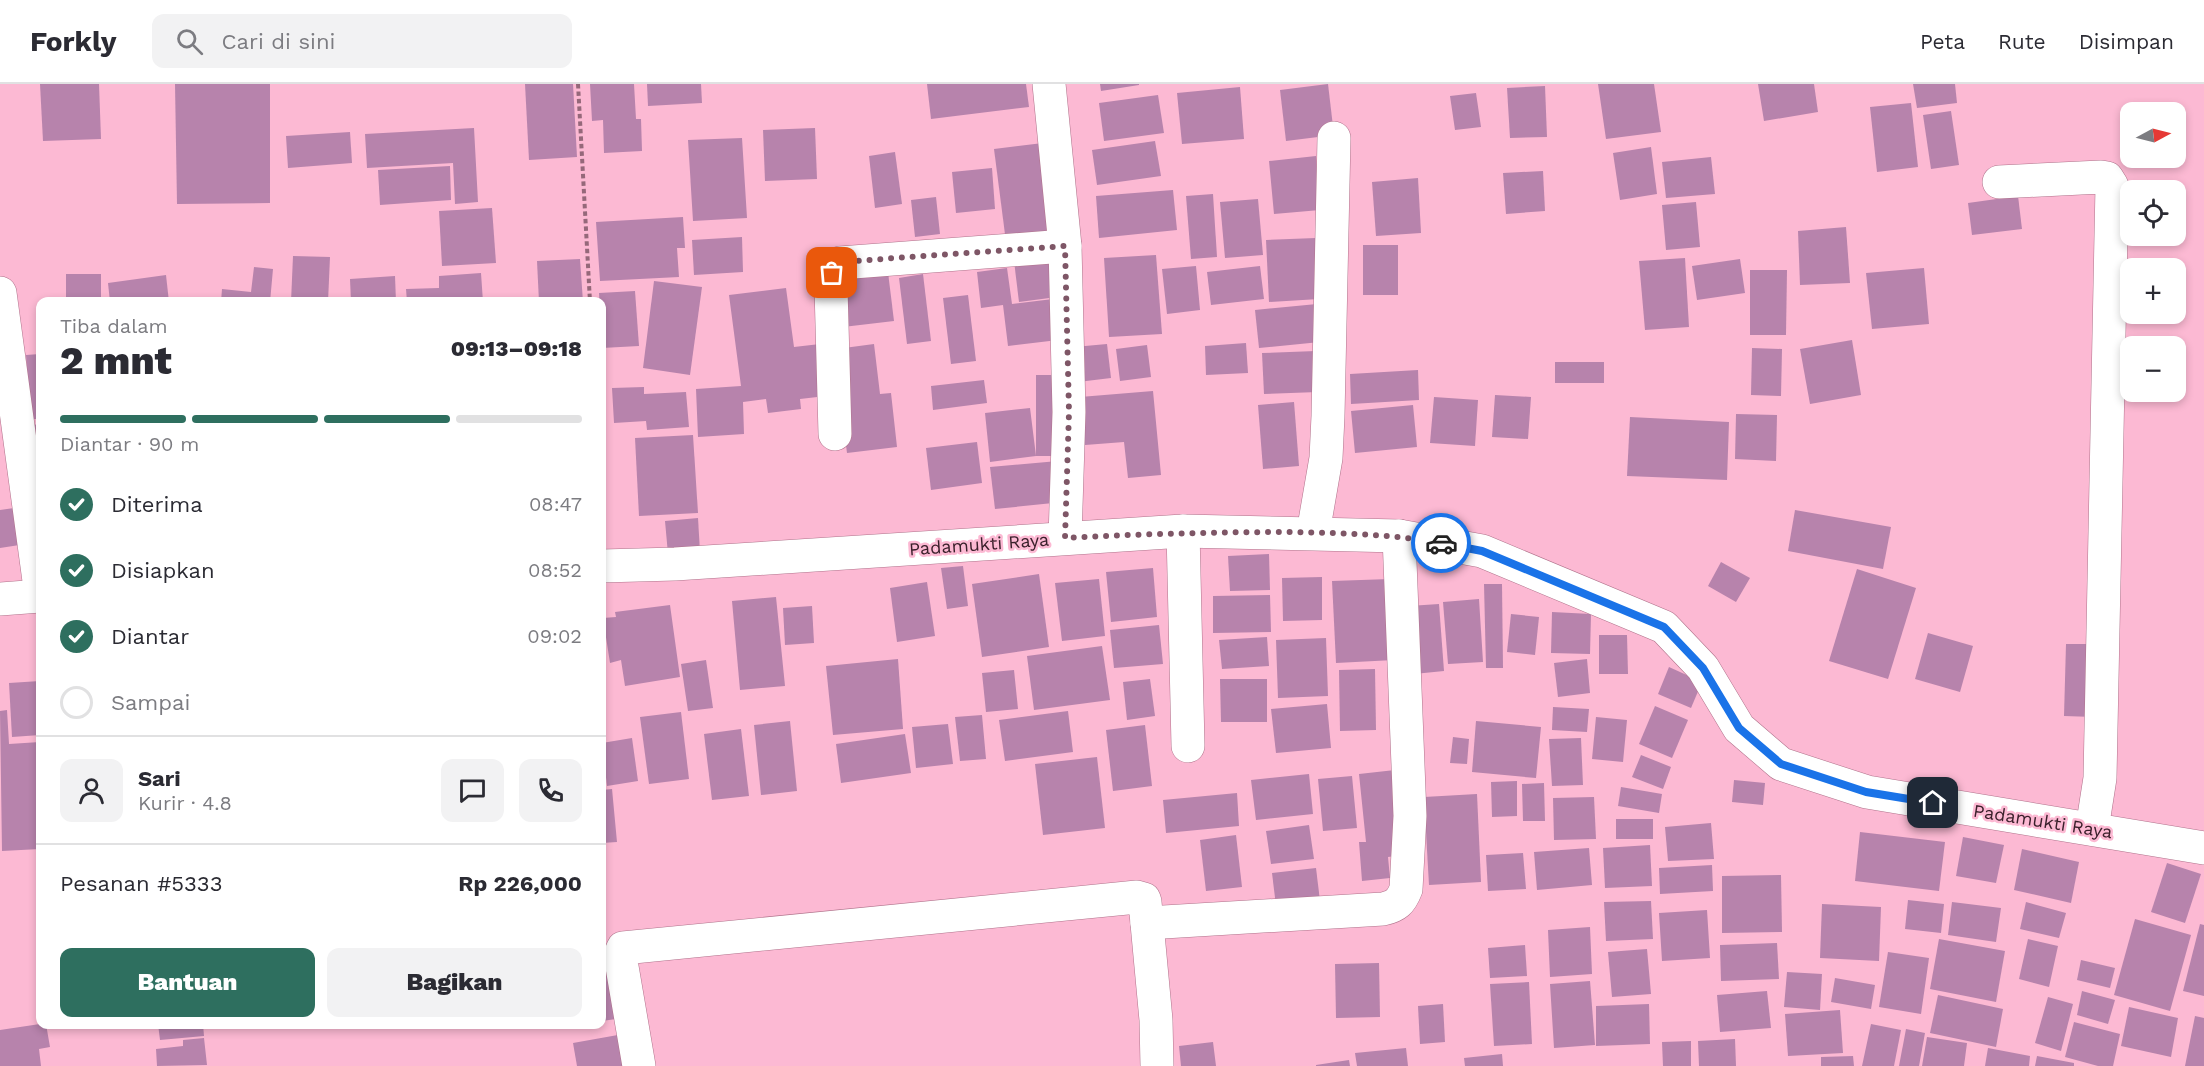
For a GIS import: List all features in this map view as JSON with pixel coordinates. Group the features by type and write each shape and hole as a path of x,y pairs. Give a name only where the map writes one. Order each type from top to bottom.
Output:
{"street":[{"path":"1049,84 1065,246 1069,412 1065,538"},
{"path":"1313,533 1326,458 1334,138"},
{"path":"1999,182 2101,177 2107,178 2112,186 2096,804"},
{"path":"835,434 831,288 832,273 840,262 1065,246"},
{"path":"0,293 36,558"},
{"path":"1183,531 1188,746"},
{"name":"Padamukti Raya","path":"606,566 675,564 1183,531 1400,536 1482,551 1664,627 1703,668 1739,728 1781,764 1866,792 2096,804 2204,848"},
{"path":"1147,923 1383,909 1402,901 1406,889 1410,816 1400,536"},
{"path":"0,599 36,596"},
{"path":"639,1066 620,955 621,950 627,946 1137,897 1144,899 1147,923 1156,1020 1157,1066"}],"path":[{"path":"578,84 590,297"}],"building":[{"path":"40,84 99,84 101,139 43,141"},
{"path":"175,84 270,84 270,203 177,204"},
{"path":"525,84 573,84 577,157 529,160"},
{"path":"590,84 634,84 636,119 641,119 642,151 604,153 603,120 592,121"},
{"path":"647,84 701,84 702,103 648,106"},
{"path":"927,84 1026,84 1029,107 931,119"},
{"path":"1100,84 1139,84 1139,85 1101,91"},
{"path":"1328,84 1334,135 1286,141 1280,90"},
{"path":"1598,84 1654,84 1661,132 1606,139"},
{"path":"1758,84 1814,84 1818,112 1764,121"},
{"path":"1913,84 1955,84 1957,103 1917,108"},
{"path":"1545,86 1547,137 1510,138 1507,88"},
{"path":"1240,87 1244,139 1182,144 1177,93"},
{"path":"1476,93 1481,127 1455,130 1450,96"},
{"path":"1158,95 1164,133 1104,141 1099,103"},
{"path":"1911,103 1918,167 1877,172 1870,107"},
{"path":"1951,111 1959,165 1931,169 1923,115"},
{"path":"474,128 478,202 455,204 453,163 367,168 365,134"},
{"path":"815,128 817,179 765,181 763,130"},
{"path":"350,132 352,163 288,168 286,136"},
{"path":"742,138 747,218 693,221 688,140"},
{"path":"1155,141 1161,176 1097,185 1092,150"},
{"path":"1043,143 1054,236 1006,242 994,149"},
{"path":"1651,147 1657,194 1620,200 1613,153"},
{"path":"895,152 902,204 875,208 869,156"},
{"path":"1316,156 1320,210 1274,214 1269,161"},
{"path":"1711,157 1715,194 1666,198 1662,162"},
{"path":"450,166 451,200 380,205 378,170"},
{"path":"992,168 995,209 956,213 952,172"},
{"path":"1543,171 1545,211 1506,214 1503,173"},
{"path":"1418,178 1421,233 1376,236 1372,182"},
{"path":"1173,190 1177,230 1099,238 1096,196"},
{"path":"1213,194 1217,257 1191,259 1186,196"},
{"path":"2018,196 2022,229 1972,235 1968,203"},
{"path":"936,197 940,234 915,237 911,200"},
{"path":"1258,199 1263,255 1225,258 1220,202"},
{"path":"1696,202 1700,247 1666,250 1662,205"},
{"path":"492,208 496,263 442,266 439,211"},
{"path":"683,217 685,248 677,248 679,277 600,281 596,222"},
{"path":"1846,227 1850,283 1800,285 1798,231"},
{"path":"742,237 743,272 694,275 692,240"},
{"path":"1316,238 1319,299 1269,302 1266,240"},
{"path":"1363,245 1398,245 1398,295 1363,295"},
{"path":"1156,255 1162,334 1109,337 1104,258"},
{"path":"293,256 330,257 328,297 291,297"},
{"path":"1052,256 1057,297 1019,302 1014,261"},
{"path":"1685,258 1689,327 1645,330 1639,261"},
{"path":"580,259 583,297 539,297 537,261"},
{"path":"1740,259 1745,293 1697,300 1692,266"},
{"path":"887,264 894,321 843,327 836,270"},
{"path":"1196,266 1200,310 1167,314 1162,269"},
{"path":"1260,266 1264,299 1211,305 1207,272"},
{"path":"254,267 273,269 270,297 221,297 222,289 251,292"},
{"path":"1007,268 1012,304 1053,299 1058,340 1008,346 1003,305 981,308 977,272"},
{"path":"1924,268 1929,324 1872,329 1866,273"},
{"path":"1750,270 1787,270 1786,335 1750,335"},
{"path":"481,273 483,297 407,297 406,289 439,288 439,276"},
{"path":"66,274 101,274 101,297 66,297"},
{"path":"923,274 931,341 907,344 899,278"},
{"path":"166,275 168,297 109,297 108,283"},
{"path":"395,276 396,297 351,297 350,279"},
{"path":"654,281 702,287 690,375 643,368"},
{"path":"786,288 794,347 820,344 826,396 800,399 801,409 768,413 766,399 743,402 744,434 698,437 696,389 741,386 729,295"},
{"path":"635,291 639,346 606,348 606,297 599,297 599,293"},
{"path":"968,295 976,361 951,364 943,298"},
{"path":"1317,304 1320,342 1259,348 1255,310"},
{"path":"1852,340 1861,395 1810,404 1800,349"},
{"path":"1246,343 1248,373 1206,375 1205,346"},
{"path":"874,344 880,394 891,393 897,447 847,453 840,399 844,348"},
{"path":"1107,344 1111,378 1078,382 1074,347"},
{"path":"1147,345 1151,377 1120,381 1116,349"},
{"path":"1752,348 1782,349 1781,396 1751,395"},
{"path":"1316,351 1318,392 1264,394 1262,353"},
{"path":"36,354 36,419 30,419 26,355"},
{"path":"1555,362 1604,362 1604,383 1555,383"},
{"path":"1418,370 1419,400 1351,404 1350,374"},
{"path":"1036,375 1060,375 1059,456 1036,456"},
{"path":"984,380 987,403 933,410 931,386"},
{"path":"644,387 644,394 686,392 689,427 647,430 646,421 614,423 612,388"},
{"path":"1153,391 1161,475 1128,478 1124,442 1085,445 1080,397"},
{"path":"1495,395 1531,397 1528,439 1492,437"},
{"path":"1434,397 1478,400 1475,446 1430,443"},
{"path":"1294,402 1299,466 1263,469 1258,405"},
{"path":"1413,405 1417,447 1355,453 1351,411"},
{"path":"1030,408 1036,456 990,462 985,413"},
{"path":"1736,414 1777,415 1776,461 1735,459"},
{"path":"1630,417 1729,422 1727,480 1627,476"},
{"path":"36,424 36,452 32,425"},
{"path":"693,435 698,513 639,516 635,438"},
{"path":"977,442 982,483 931,490 926,448"},
{"path":"1058,461 1063,502 995,509 990,467"},
{"path":"21,507 26,544 0,548 0,510"},
{"path":"1795,510 1891,527 1883,569 1788,551"},
{"path":"698,518 700,552 668,554 665,521"},
{"path":"1269,554 1270,590 1230,591 1228,556"},
{"path":"1721,562 1750,578 1736,602 1708,586"},
{"path":"963,566 968,606 947,609 941,568"},
{"path":"1153,568 1157,617 1111,622 1106,572"},
{"path":"1857,569 1916,588 1888,679 1829,661"},
{"path":"1039,574 1049,647 982,657 972,584"},
{"path":"1322,577 1322,620 1283,621 1282,578"},
{"path":"1099,579 1105,636 1062,641 1055,583"},
{"path":"1390,579 1394,660 1336,663 1332,581"},
{"path":"927,582 935,636 897,642 890,588"},
{"path":"1484,584 1502,584 1503,668 1486,668"},
{"path":"1270,595 1271,632 1213,633 1213,596"},
{"path":"776,597 785,686 740,690 732,601"},
{"path":"1479,599 1483,662 1448,664 1443,602"},
{"path":"1439,604 1444,671 1414,674 1409,606"},
{"path":"670,605 680,677 625,686 621,660 610,663 606,637 606,618 616,617 615,612"},
{"path":"812,606 814,643 785,645 783,608"},
{"path":"1552,612 1591,614 1590,654 1551,653"},
{"path":"1511,614 1539,617 1535,655 1507,652"},
{"path":"1159,625 1163,664 1114,668 1110,630"},
{"path":"1928,633 1973,646 1960,692 1915,679"},
{"path":"1599,635 1627,635 1628,674 1599,674"},
{"path":"1267,637 1269,666 1222,669 1219,640"},
{"path":"1326,638 1328,696 1278,698 1276,640"},
{"path":"2066,644 2097,644 2094,717 2064,716"},
{"path":"1102,646 1110,700 1034,710 1027,656"},
{"path":"898,659 903,729 833,735 826,666"},
{"path":"1587,659 1590,693 1558,697 1554,663"},
{"path":"706,660 713,708 688,711 681,664"},
{"path":"1669,667 1702,682 1691,708 1658,694"},
{"path":"1375,669 1376,730 1340,731 1339,670"},
{"path":"1014,670 1018,709 986,712 982,673"},
{"path":"1150,679 1155,716 1127,720 1123,682"},
{"path":"1220,679 1267,679 1267,722 1221,722"},
{"path":"36,681 36,735 12,737 9,683"},
{"path":"1327,704 1331,748 1276,753 1271,709"},
{"path":"1655,706 1688,720 1672,758 1639,744"},
{"path":"1553,707 1589,709 1587,732 1552,730"},
{"path":"7,710 9,744 36,742 36,849 2,851 0,711"},
{"path":"1068,711 1073,752 1005,761 999,720"},
{"path":"681,712 689,779 649,784 640,717"},
{"path":"982,715 986,759 960,761 955,717"},
{"path":"1596,717 1627,720 1623,762 1592,759"},
{"path":"790,721 797,791 761,795 754,725"},
{"path":"1476,721 1541,727 1536,778 1472,772"},
{"path":"948,724 953,764 916,768 912,727"},
{"path":"1145,725 1152,786 1113,791 1106,730"},
{"path":"741,729 749,796 712,800 704,734"},
{"path":"905,734 911,773 841,783 836,744"},
{"path":"1453,737 1469,739 1467,764 1450,763"},
{"path":"632,738 638,781 607,786 606,742"},
{"path":"1581,738 1583,785 1552,786 1549,739"},
{"path":"1641,755 1671,767 1663,789 1632,777"},
{"path":"1097,757 1105,828 1043,835 1035,764"},
{"path":"1395,770 1404,855 1388,857 1390,878 1362,881 1359,842 1366,842 1359,774"},
{"path":"1309,774 1313,814 1256,820 1251,780"},
{"path":"1352,776 1357,828 1323,831 1318,779"},
{"path":"1734,780 1765,783 1763,805 1732,802"},
{"path":"1517,781 1517,816 1492,817 1491,782"},
{"path":"1544,783 1545,821 1523,821 1522,784"},
{"path":"1621,787 1662,794 1659,813 1618,806"},
{"path":"612,789 617,842 606,843 606,790"},
{"path":"1237,793 1239,826 1166,833 1163,800"},
{"path":"1477,794 1481,882 1429,885 1424,797"},
{"path":"1594,797 1596,839 1554,840 1553,798"},
{"path":"1616,819 1653,819 1653,839 1616,839"},
{"path":"1711,823 1714,859 1668,861 1665,827"},
{"path":"1309,825 1314,859 1271,864 1266,831"},
{"path":"1860,832 1945,842 1939,891 1855,881"},
{"path":"1236,835 1242,887 1206,891 1200,840"},
{"path":"1963,837 2004,845 1996,883 1956,876"},
{"path":"1650,845 1652,886 1605,888 1603,848"},
{"path":"1589,848 1592,885 1537,890 1534,852"},
{"path":"2022,849 2079,862 2071,903 2014,890"},
{"path":"1523,853 1526,889 1488,891 1486,855"},
{"path":"2167,863 2201,874 2185,923 2151,912"},
{"path":"1712,865 1713,891 1660,894 1659,868"},
{"path":"1316,868 1320,901 1276,906 1272,873"},
{"path":"1781,875 1782,932 1722,933 1722,876"},
{"path":"1908,900 1944,904 1941,933 1905,929"},
{"path":"1651,901 1653,939 1606,941 1604,902"},
{"path":"1952,902 2001,908 1996,942 1948,935"},
{"path":"2026,902 2066,913 2059,938 2020,929"},
{"path":"1822,904 1881,907 1879,961 1820,958"},
{"path":"1707,910 1710,958 1662,961 1659,913"},
{"path":"2135,919 2191,935 2170,1011 2114,995"},
{"path":"2200,924 2204,925 2204,996 2183,991"},
{"path":"1590,927 1592,974 1550,977 1548,930"},
{"path":"1939,939 2005,951 1996,1002 1930,989"},
{"path":"2028,939 2058,946 2049,987 2019,979"},
{"path":"1777,943 1779,979 1721,981 1720,945"},
{"path":"611,944 623,1018 606,1020 606,945"},
{"path":"1525,945 1527,976 1490,978 1488,948"},
{"path":"1647,949 1651,994 1612,997 1608,952"},
{"path":"1888,952 1929,958 1921,1014 1879,1007"},
{"path":"2081,960 2115,968 2110,988 2077,980"},
{"path":"1379,963 1380,1017 1336,1018 1335,964"},
{"path":"1787,972 1822,974 1820,1010 1784,1007"},
{"path":"1835,978 1875,985 1871,1009 1831,1002"},
{"path":"1590,981 1595,1045 1554,1048 1550,984"},
{"path":"1529,982 1532,1044 1494,1046 1490,984"},
{"path":"1767,991 1771,1028 1720,1032 1717,995"},
{"path":"2082,991 2115,1000 2108,1024 2077,1015"},
{"path":"1938,995 2003,1009 1996,1047 1930,1033"},
{"path":"2048,997 2073,1004 2061,1051 2035,1043"},
{"path":"1443,1004 1445,1042 1420,1044 1418,1006"},
{"path":"1649,1004 1650,1044 1596,1046 1596,1006"},
{"path":"2129,1007 2178,1018 2171,1057 2121,1046"},
{"path":"1840,1010 1843,1053 1788,1056 1785,1014"},
{"path":"2195,1016 2204,1018 2204,1066 2185,1066"},
{"path":"2074,1022 2120,1034 2113,1066 2098,1066 2065,1057"},
{"path":"1871,1024 1901,1030 1894,1066 1862,1066"},
{"path":"36,1025 36,1029 47,1029 50,1047 39,1049 41,1066 0,1066 0,1030"},
{"path":"159,1029 203,1029 204,1036 160,1040"},
{"path":"1906,1029 1925,1033 1919,1066 1899,1066"},
{"path":"629,1033 635,1066 577,1066 573,1043"},
{"path":"1927,1037 1967,1043 1964,1066 1922,1066"},
{"path":"204,1038 207,1065 157,1066 156,1049 183,1046 183,1040"},
{"path":"1735,1039 1736,1066 1699,1066 1698,1041"},
{"path":"1691,1041 1691,1066 1663,1066 1662,1042"},
{"path":"1213,1042 1216,1066 1181,1066 1179,1046"},
{"path":"1406,1048 1408,1066 1357,1066 1355,1053"},
{"path":"1988,1048 2030,1056 2029,1066 1985,1066"},
{"path":"1502,1054 1503,1066 1465,1066 1464,1058"},
{"path":"1853,1056 1854,1066 1821,1066 1821,1057"},
{"path":"2037,1056 2074,1063 2074,1066 2035,1066"},
{"path":"1349,1060 1350,1066 1316,1066 1316,1065"}],"way so far":[{"path":"832,273 840,262 1065,246 1069,412 1065,538 1183,531 1400,536 1441,543"}],"route":[{"path":"1441,543 1482,551 1664,627 1703,668 1739,728 1781,764 1866,792 1933,803"}]}
